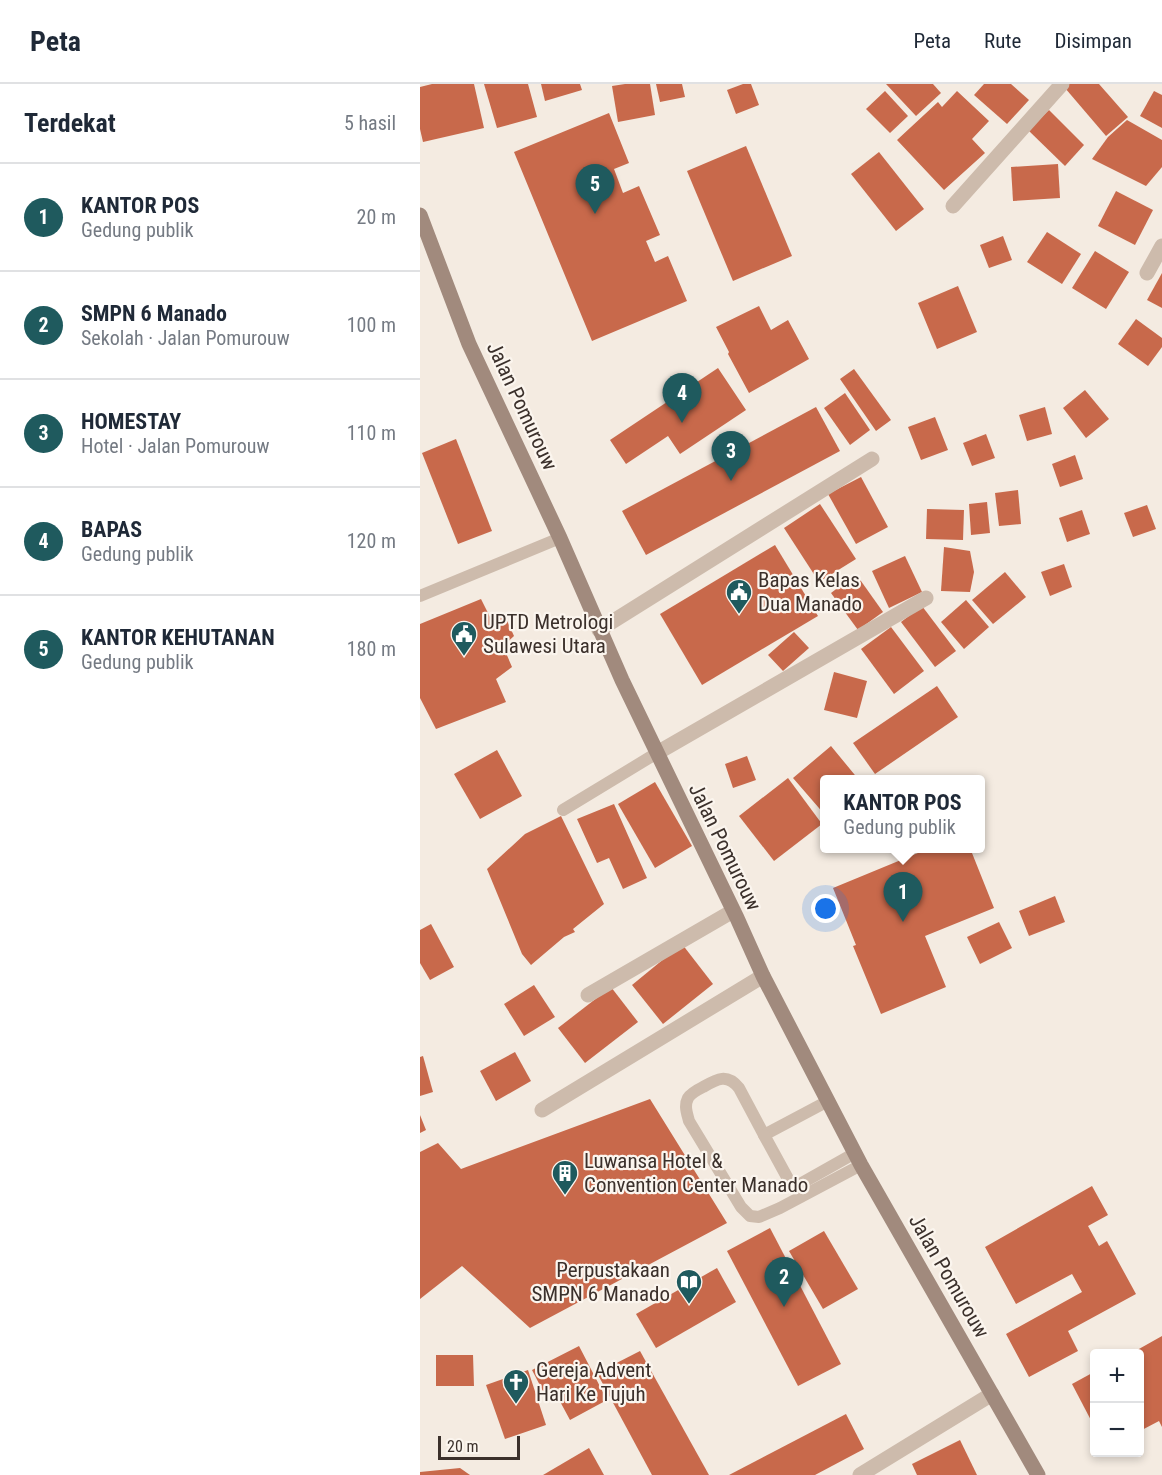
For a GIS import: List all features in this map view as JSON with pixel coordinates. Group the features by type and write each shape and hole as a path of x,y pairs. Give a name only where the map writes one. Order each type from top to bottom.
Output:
{"main road":[{"name":"Jalan Pomurouw","path":"420,215 469,344 560,538 599,630 733,910 762,976 858,1159 1038,1475"}],"street":[{"path":"953,206 1062,84"},
{"path":"1147,273 1162,246"},
{"path":"599,630 872,459"},
{"path":"657,753 927,598"},
{"path":"588,995 733,910"},
{"path":"542,1110 762,976"},
{"path":"860,1475 992,1394"}],"lane":[{"path":"420,596 560,538"},
{"path":"563,810 657,753"},
{"path":"720,1078 734,1082 793,1188 858,1159 780,1208 759,1217 750,1216 741,1207 689,1121 685,1109 687,1100 693,1092 720,1078"},
{"path":"765,1136 828,1101"}],"building":[{"path":"432,84 474,84 484,128 423,142 420,129 420,87"},
{"path":"484,84 528,84 537,117 497,128"},
{"path":"541,84 580,84 582,90 545,101"},
{"path":"650,84 655,115 618,122 612,86"},
{"path":"656,84 682,84 685,97 660,102"},
{"path":"743,84 751,84 759,105 736,114 727,90"},
{"path":"886,84 933,84 941,93 916,116"},
{"path":"984,84 1011,84 1029,100 1007,124 974,95"},
{"path":"1069,84 1099,84 1128,117 1106,136 1065,88"},
{"path":"885,91 908,116 890,133 866,109"},
{"path":"957,91 989,121 972,139 985,153 944,190 897,140 938,102 942,107"},
{"path":"1154,91 1162,95 1162,128 1140,116"},
{"path":"1049,110 1084,145 1065,166 1028,130"},
{"path":"609,113 629,163 614,169 623,193 639,186 660,235 646,241 655,262 668,256 687,301 592,341 514,152"},
{"path":"1127,120 1162,140 1162,167 1146,186 1092,159 1108,137"},
{"path":"746,146 792,256 733,281 687,171"},
{"path":"879,152 924,209 896,231 851,174"},
{"path":"1058,164 1060,198 1013,201 1011,167"},
{"path":"1116,191 1153,210 1135,245 1098,226"},
{"path":"1047,232 1081,254 1062,284 1027,262"},
{"path":"1003,236 1012,260 989,268 980,245"},
{"path":"1095,251 1129,272 1106,309 1072,288"},
{"path":"1162,273 1162,308 1147,300"},
{"path":"958,286 977,332 937,349 918,303"},
{"path":"759,306 771,330 788,320 809,359 749,393 716,327"},
{"path":"1136,319 1162,338 1162,347 1148,366 1118,344"},
{"path":"718,368 746,410 680,454 668,436 626,464 610,440"},
{"path":"854,369 891,420 876,431 840,379"},
{"path":"1085,390 1109,419 1086,438 1063,408"},
{"path":"845,393 870,430 850,445 824,408"},
{"path":"816,407 840,451 646,555 622,511"},
{"path":"1045,407 1052,434 1027,441 1019,415"},
{"path":"935,417 948,450 921,460 908,427"},
{"path":"986,434 995,458 972,466 963,443"},
{"path":"456,439 492,531 458,544 422,453"},
{"path":"1075,455 1083,479 1060,487 1052,464"},
{"path":"861,477 888,527 856,544 828,494"},
{"path":"1018,490 1021,524 999,526 995,493"},
{"path":"987,502 990,533 971,535 969,504"},
{"path":"820,504 856,559 819,582 784,528"},
{"path":"1147,505 1156,529 1133,537 1124,513"},
{"path":"927,509 964,510 963,540 926,539"},
{"path":"1082,510 1090,534 1067,542 1059,518"},
{"name":"Bapas Kelas Dua Manado","path":"775,545 818,616 702,685 660,614"},
{"path":"944,547 970,551 974,572 970,592 941,591"},
{"path":"905,556 922,592 889,608 872,571"},
{"path":"1064,564 1072,587 1050,596 1041,572"},
{"path":"1005,572 1026,597 993,624 972,600"},
{"path":"856,574 883,612 858,630 831,593"},
{"name":"UPTD Metrologi Sulawesi Utara","path":"481,599 490,617 504,614 514,636 503,646 512,667 496,679 506,702 436,729 420,698 420,624"},
{"path":"966,600 989,627 964,649 941,622"},
{"path":"922,606 956,651 935,667 901,622"},
{"path":"891,627 924,671 894,694 861,649"},
{"path":"794,632 809,648 783,671 768,655"},
{"path":"834,672 867,681 857,718 824,710"},
{"path":"937,686 958,717 875,774 853,743"},
{"path":"831,746 855,775 820,775 820,809 793,778"},
{"path":"497,750 522,796 480,819 454,774"},
{"path":"747,756 756,780 733,788 725,764"},
{"path":"788,778 820,821 820,826 774,861 739,816"},
{"path":"655,782 692,846 655,868 618,804"},
{"path":"614,804 647,878 623,889 609,858 597,863 577,819"},
{"path":"561,816 604,904 573,929 575,932 564,937 531,965 522,954 487,869 525,834"},
{"path":"918,853 972,853 994,908 925,936 946,987 881,1014 853,946 856,945 833,888"},
{"path":"1055,896 1065,922 1029,936 1019,911"},
{"path":"999,922 1012,948 980,964 967,937"},
{"path":"431,924 454,967 430,980 420,963 420,930"},
{"path":"682,944 713,984 663,1024 632,985"},
{"path":"534,985 555,1017 524,1036 504,1004"},
{"path":"611,987 638,1022 585,1063 558,1028"},
{"path":"515,1052 531,1081 496,1101 480,1071"},
{"path":"423,1056 433,1092 420,1096 420,1057"},
{"name":"Luwansa Hotel & Convention Center Manado","path":"650,1099 727,1223 530,1328 462,1266 420,1299 420,1152 438,1143 461,1169"},
{"path":"420,1115 426,1130 420,1133"},
{"path":"1092,1186 1108,1215 1088,1226 1099,1246 1107,1241 1136,1294 1068,1331 1078,1351 1029,1377 1006,1334 1082,1292 1072,1274 1016,1304 985,1247"},
{"path":"770,1228 841,1364 798,1386 727,1251"},
{"path":"824,1231 858,1289 823,1309 789,1251"},
{"path":"717,1268 736,1302 656,1348 636,1314"},
{"path":"1162,1336 1162,1427 1159,1421 1144,1429 1144,1349 1139,1349"},
{"path":"579,1346 607,1400 570,1420 556,1394 547,1399 532,1370"},
{"path":"640,1351 709,1475 652,1475 597,1373"},
{"path":"436,1355 473,1355 474,1386 436,1386"},
{"name":"Gereja Advent Hari Ke Tujuh","path":"528,1370 546,1425 505,1439 486,1385"},
{"path":"1090,1374 1090,1418 1072,1384"},
{"path":"846,1414 864,1449 815,1475 729,1475"},
{"path":"960,1440 977,1475 917,1475 912,1464"},
{"path":"589,1448 604,1475 543,1475"},
{"path":"460,1468 470,1475 420,1475 420,1472"}],"place":[{"name":"KANTOR KEHUTANAN","path":"595,214"},
{"name":"BAPAS","path":"682,423"},
{"name":"HOMESTAY","path":"731,481"},
{"name":"Bapas Kelas Dua Manado","path":"739,615"},
{"name":"UPTD Metrologi Sulawesi Utara","path":"464,657"},
{"name":"KANTOR POS","path":"903,922"},
{"name":"Luwansa Hotel & Convention Center Manado","path":"565,1196"},
{"name":"Perpustakaan SMPN 6 Manado","path":"689,1305"},
{"name":"SMPN 6 Manado","path":"784,1307"},
{"name":"Gereja Advent Hari Ke Tujuh","path":"516,1405"}]}
